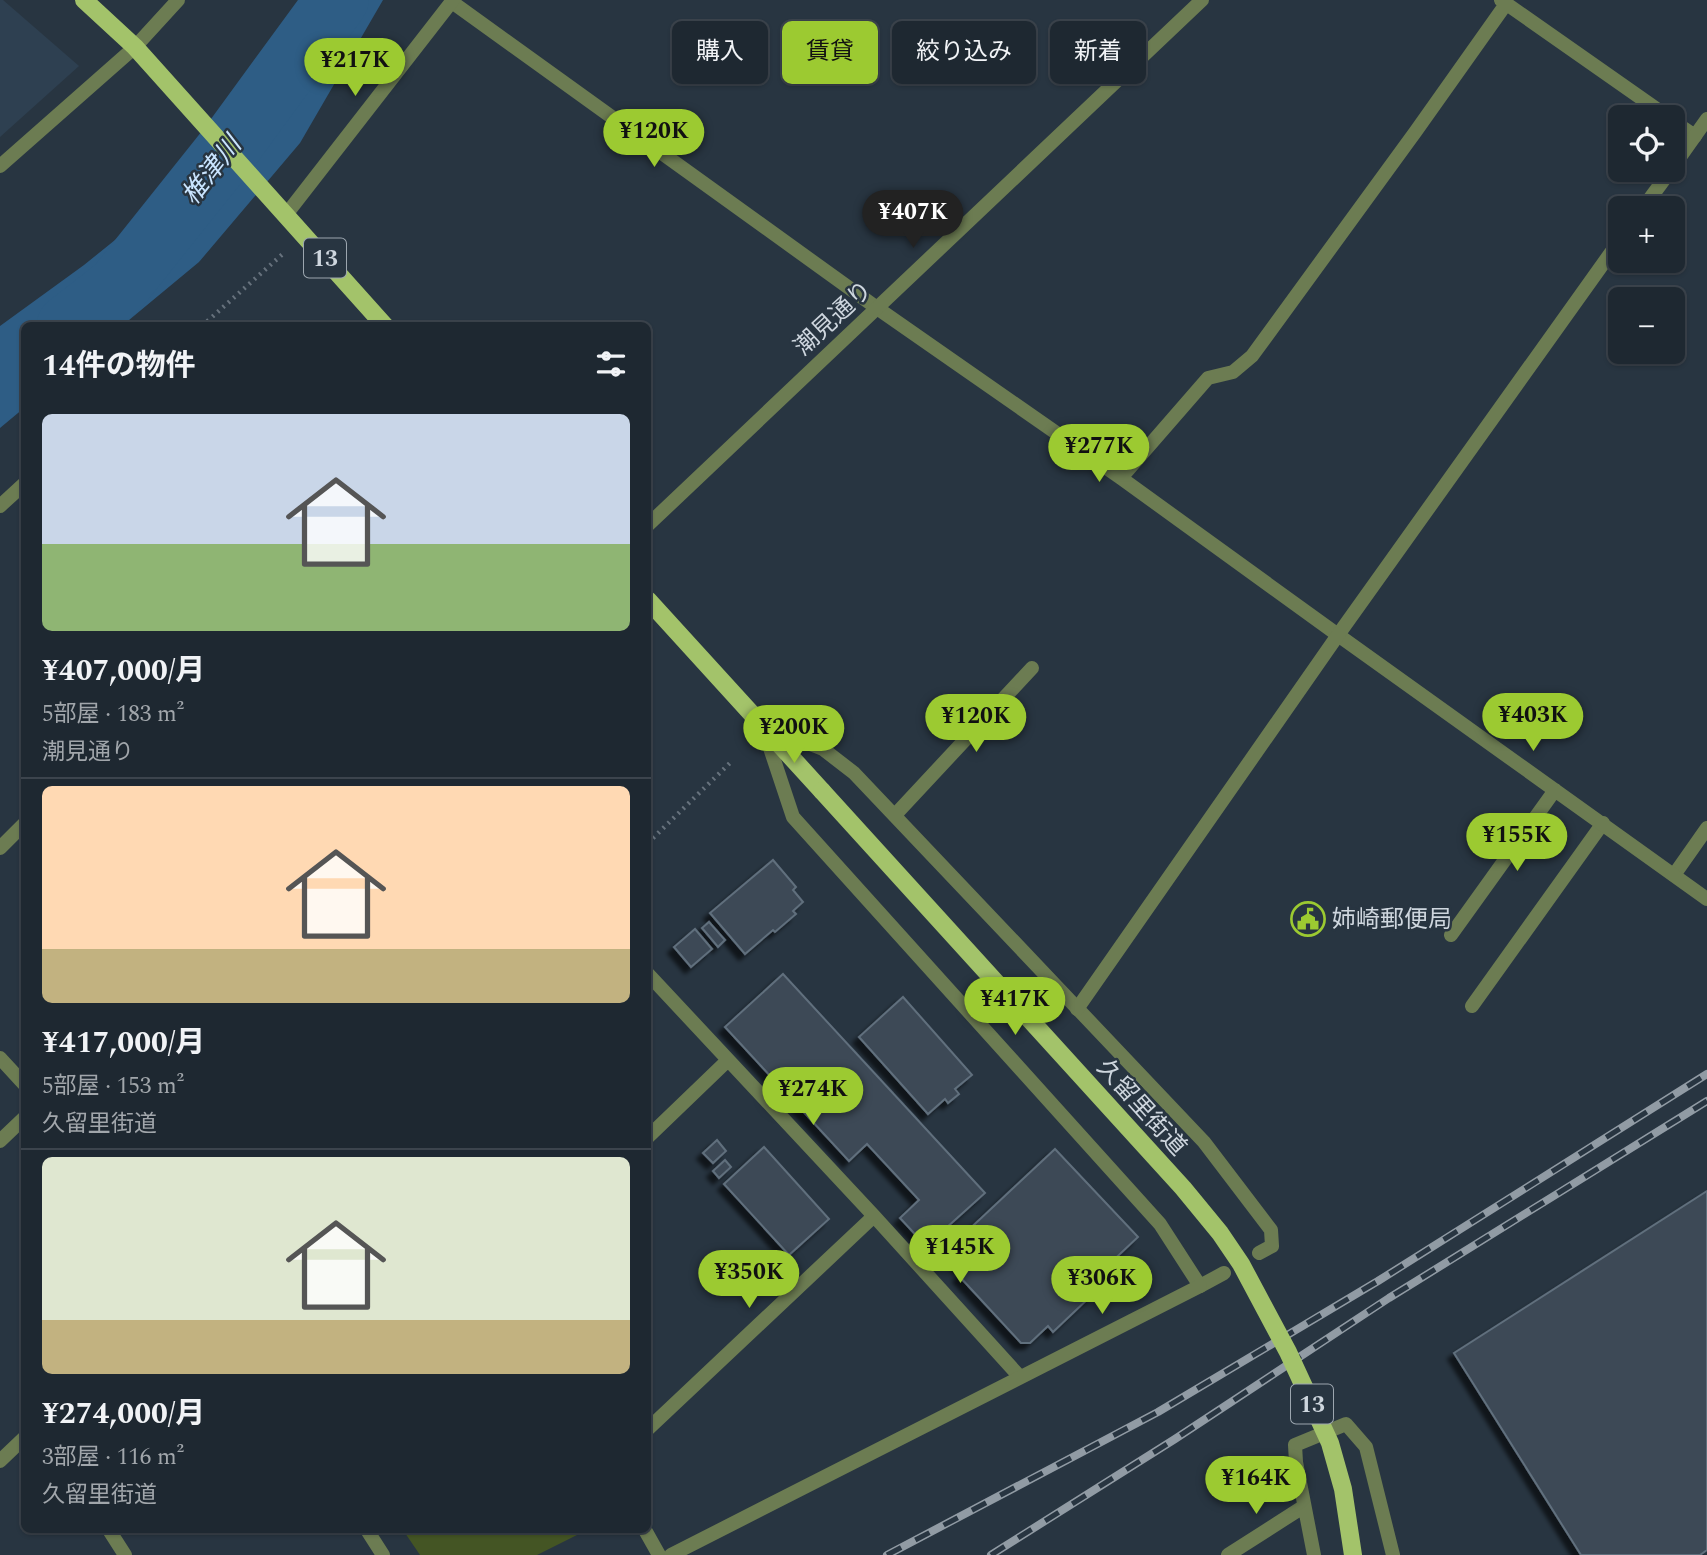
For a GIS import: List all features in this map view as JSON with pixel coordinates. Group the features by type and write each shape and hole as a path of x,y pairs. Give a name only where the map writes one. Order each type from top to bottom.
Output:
{"main road":[{"name":"13","path":"84,0 135,47 381,322"},
{"name":"久留里街道","path":"651,603 1183,1188 1220,1233 1270,1315 1330,1443 1343,1489 1353,1555"}],"street":[{"path":"0,166 135,47 178,0"},
{"name":"潮見通り","path":"651,522 1202,0"},
{"path":"285,216 453,1 877,308 1121,478 1707,899"},
{"path":"1121,478 1209,378 1233,372 1252,356 1416,131 1504,2 1651,105"},
{"path":"1685,150 1707,119"},
{"path":"1685,129 1695,136"},
{"path":"1077,1009 1338,635 1608,257"},
{"path":"0,506 21,487"},
{"path":"895,815 1032,668"},
{"path":"762,725 822,749 854,773 1204,1142 1271,1230 1272,1246 1259,1253"},
{"path":"762,725 793,817 1160,1224 1200,1286"},
{"path":"1451,935 1555,790"},
{"path":"1472,1006 1603,824"},
{"path":"0,848 21,827"},
{"path":"1674,875 1707,828"},
{"path":"651,977 1020,1377"},
{"path":"0,1058 21,1081"},
{"path":"651,1135 727,1061"},
{"path":"0,1141 21,1121"},
{"path":"651,1426 874,1216"},
{"path":"671,1555 1224,1273"},
{"path":"1314,1555 1303,1507 1295,1445 1346,1424 1366,1447 1393,1555"},
{"path":"0,1461 21,1441"},
{"path":"1228,1555 1303,1507"},
{"path":"111,1533 125,1555"},
{"path":"369,1533 383,1555"},
{"path":"647,1533 659,1555"}],"path":[{"path":"206,322 285,252"},
{"path":"651,840 733,760"}],"shaded area":[{"path":"0,0 79,66 0,137"}],"green space":[{"path":"405,1533 581,1533 537,1555 420,1555"}],"water":[{"path":"337,0 383,0 300,143 199,262 127,322 21,322 21,410 0,428 0,326 84,265 228,149"}],"building":[{"path":"773,860 796,887 793,890 803,902 793,911 796,914 745,954 710,913"},
{"path":"709,922 725,940 718,947 702,928"},
{"path":"695,929 712,949 691,967 674,947"},
{"path":"783,974 985,1193 926,1246 900,1218 919,1200 867,1144 849,1161 725,1027"},
{"path":"903,997 972,1075 955,1089 959,1094 948,1103 945,1099 928,1114 859,1037"},
{"path":"717,1140 726,1151 713,1163 703,1153"},
{"path":"764,1147 829,1219 789,1255 724,1184"},
{"path":"1055,1149 1138,1237 1105,1268 1112,1276 1053,1332 1048,1326 1030,1343 1021,1343 959,1276 965,1271 946,1251"},
{"path":"725,1160 731,1167 719,1178 713,1171"},
{"path":"1707,1191 1707,1550 1700,1555 1581,1555 1454,1353"}],"waterway":[{"name":"椎津川","path":"73,322 117,288 228,149 337,0"}],"railway":[{"path":"887,1555 1158,1412 1378,1281 1707,1074"},
{"path":"991,1555 1175,1439 1389,1298 1707,1101"}],"place":[{"name":"姉崎郵便局","path":"1308,919"}]}
